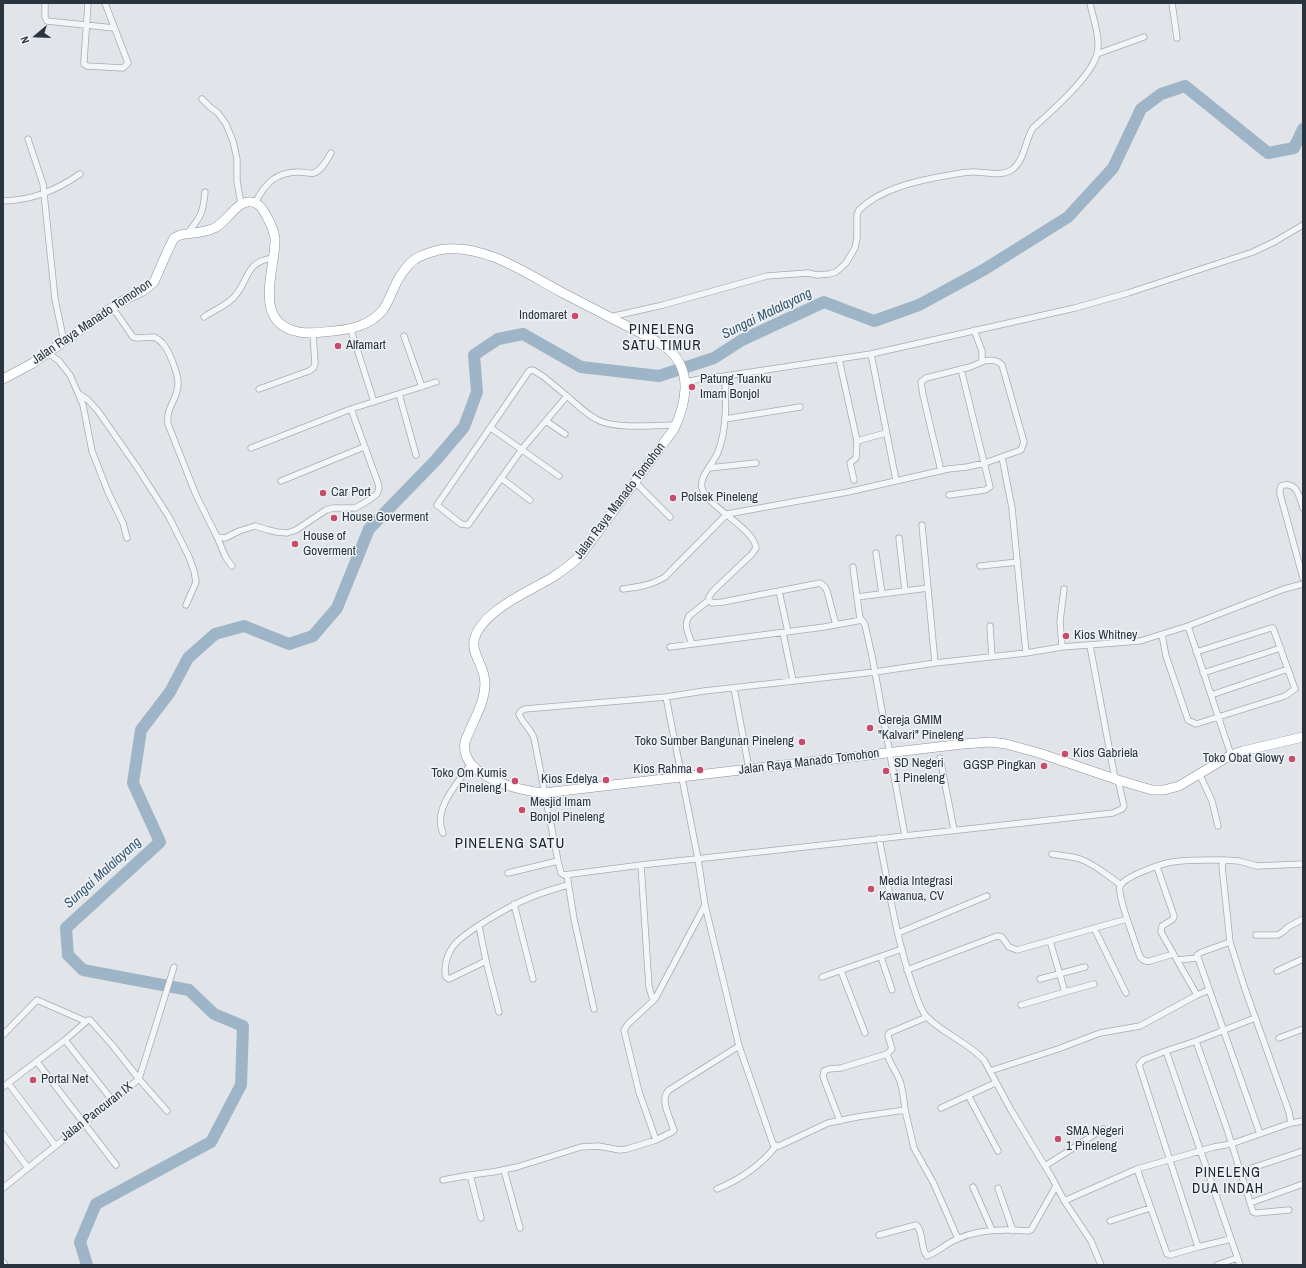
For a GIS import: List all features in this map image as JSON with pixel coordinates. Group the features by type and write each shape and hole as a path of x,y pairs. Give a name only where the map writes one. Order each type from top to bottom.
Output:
{"highway":[{"path":"241,204 248,202 255,203"},
{"name":"Jalan Raya Manado Tomohon","path":"255,203 264,211 272,228 275,243 268,294 270,304 274,316 280,323 292,330 313,333 351,330 364,325 384,309 398,278 414,260 444,249 474,251 496,258 520,269 656,341 668,349 678,361 685,379 685,395 676,425 635,482 576,560 553,577 520,595 497,611 485,620 478,630 474,641 474,647 484,675 485,692 465,742 465,753 470,765 482,773 500,782 529,791 544,793 962,744 991,742 1006,744 1032,751 1116,780 1152,790 1164,790 1179,786 1231,755 1242,751 1303,737"},
{"name":"Jalan Raya Manado Tomohon","path":"3,379 48,353 112,307 126,298 142,291 154,282 174,238 180,235 216,227 241,204"}],"street":[{"path":"45,3 45,17 47,21 114,28"},
{"path":"88,3 84,64 87,66 123,68 128,62 105,3"},
{"path":"610,317 662,305 767,276 808,273 817,275 836,272 846,262 855,248 857,238 857,215 859,210 886,192 932,178 971,172 1002,174 1012,169 1021,158 1030,132 1082,79 1087,73 1097,54 1098,38 1090,3"},
{"path":"1172,3 1177,38"},
{"path":"1097,54 1144,37"},
{"path":"202,99 218,113 226,124 237,159 237,181 241,204"},
{"path":"28,139 43,184 55,299 64,342"},
{"path":"255,203 266,185 276,177 282,174 314,172 321,168 331,154"},
{"path":"3,201 24,199 43,194 80,174"},
{"path":"187,234 203,210 205,192"},
{"path":"685,379 725,376 871,354 1075,308 1128,293 1253,252 1303,225"},
{"path":"204,317 229,302 236,295 248,272 255,264 262,260 273,258"},
{"path":"112,307 132,337 154,337 164,345 170,358 178,384 176,395 167,415 168,424 196,496 226,558 232,566"},
{"path":"351,330 374,402"},
{"path":"974,330 981,347 983,361"},
{"path":"259,389 309,371 313,368 315,364 313,333"},
{"path":"404,336 422,387"},
{"path":"48,353 59,361 70,375 78,393 83,405 94,457 108,492 123,523 127,538"},
{"path":"871,354 896,480"},
{"path":"839,359 856,441 856,458 850,463 854,480"},
{"path":"623,590 647,585 665,577 728,514 848,492 941,470 967,467 985,463 1021,450 1024,442 1002,365 999,362 994,360 983,361 979,364 926,378 921,382 922,395 941,470"},
{"path":"949,495 989,489 990,487 961,369"},
{"path":"567,396 522,449 468,525 461,524 437,505 437,502 531,370 544,377 597,420 605,423 625,426 676,425"},
{"path":"692,644 686,626 689,616 709,600 712,591 752,554 756,548 754,540 728,514 709,499 702,489 701,484 702,479 720,447 724,419 725,376"},
{"path":"250,448 351,409 436,382"},
{"path":"78,393 88,400 98,411 141,473 169,517 192,564 196,582 186,605"},
{"path":"398,394 416,455"},
{"path":"724,419 800,407"},
{"path":"217,537 225,538 239,531 255,526 268,530 288,532 300,528 326,510 333,508 355,508 375,496 379,488 351,409"},
{"path":"546,421 565,434"},
{"path":"491,428 559,476"},
{"path":"856,441 886,433"},
{"path":"281,481 364,447"},
{"path":"1002,457 1012,508 1026,653"},
{"path":"709,468 756,463"},
{"path":"501,478 530,500"},
{"path":"635,482 670,517"},
{"path":"1303,508 1298,491 1288,485 1281,486 1280,494 1303,578"},
{"path":"922,525 935,663"},
{"path":"899,538 905,591"},
{"path":"876,553 882,594"},
{"path":"980,566 1018,562"},
{"path":"853,567 860,619 864,623 875,672 905,836"},
{"path":"709,600 710,602 715,603 820,583 827,591 836,625"},
{"path":"1090,646 1116,780 1124,806 1116,812 641,865 567,875 561,873 534,738 519,714 521,710 666,697 1026,653 1062,647 1134,642 1162,635 1284,589 1303,584"},
{"path":"857,597 928,588"},
{"path":"1062,647 1060,621 1064,589"},
{"path":"779,591 793,681"},
{"path":"670,647 836,625 860,619"},
{"path":"990,626 992,657"},
{"path":"1188,626 1231,755"},
{"path":"1162,635 1166,656 1188,720 1196,724 1285,696 1295,689 1274,628 1196,652"},
{"path":"1203,673 1281,648"},
{"path":"1211,695 1288,669"},
{"path":"734,688 749,769"},
{"path":"666,697 698,859 705,905 739,1046 772,1144 776,1146"},
{"path":"940,758 954,830"},
{"path":"443,832 439,821 444,804 470,765"},
{"path":"1199,773 1212,801 1218,826"},
{"path":"879,838 907,970 920,1005 927,1017 946,1033 978,1054 984,1060 1010,1110 1045,1166 1064,1202 1091,1241 1100,1265"},
{"path":"1052,854 1085,861 1121,885"},
{"path":"1224,860 1222,863 1222,870 1230,942 1289,1112 1290,1123"},
{"path":"1173,954 1147,962 1140,957 1119,891 1121,885 1130,877 1172,862 1224,860 1239,861 1257,866 1303,864"},
{"path":"508,873 558,861"},
{"path":"641,865 649,987 652,996 655,999"},
{"path":"1156,867 1174,916 1173,920 1163,925 1161,929 1162,934 1197,995"},
{"path":"567,875 580,949 594,1009"},
{"path":"486,961 449,979 446,977 445,965 453,947 462,938 514,904 568,885"},
{"path":"898,933 987,896"},
{"path":"514,904 533,979"},
{"path":"656,1140 639,1092 624,1030 628,1024 655,999 705,905"},
{"path":"907,970 997,936 1002,937 1009,947 1015,950 1127,919"},
{"path":"1256,935 1278,935 1288,927 1303,919"},
{"path":"479,926 499,1012"},
{"path":"1094,928 1126,992"},
{"path":"1050,941 1065,992"},
{"path":"1230,942 1202,952 1198,954 1198,958 1260,1134"},
{"path":"822,977 902,949"},
{"path":"881,957 892,990"},
{"path":"1176,960 1198,958"},
{"path":"1277,971 1303,959"},
{"path":"168,1111 139,1079 174,967"},
{"path":"1040,979 1085,967"},
{"path":"841,971 865,1033"},
{"path":"1021,1005 1094,984"},
{"path":"990,1071 1058,1049 1100,1033 1140,1026 1209,990"},
{"path":"3,1036 37,1000 85,1021 65,1040 3,1087"},
{"path":"840,1121 825,1082 824,1071 841,1068 887,1054 892,1049 888,1036 890,1033 927,1017"},
{"path":"1198,1247 1170,1159 1138,1068 1142,1060 1256,1018"},
{"name":"Jalan Pancuran IX","path":"3,1188 54,1145 139,1079 90,1020 85,1021"},
{"path":"1279,1038 1303,1029"},
{"path":"65,1040 112,1100"},
{"path":"1196,1041 1227,1129 1254,1213 1289,1210"},
{"path":"443,1180 504,1170 581,1148 598,1146 623,1150 656,1140 674,1130 664,1101 668,1090 739,1046"},
{"path":"1166,1050 1240,1265"},
{"path":"887,1054 900,1082 914,1148 938,1193 958,1238"},
{"path":"37,1062 83,1124 116,1165"},
{"path":"941,1108 995,1083"},
{"path":"8,1084 54,1145"},
{"path":"968,1095 998,1151"},
{"path":"717,1189 730,1183 750,1170 770,1154 776,1146 779,1146 826,1124 905,1110"},
{"path":"1064,1202 1137,1169 1231,1144 1290,1123 1303,1121"},
{"path":"1045,1166 1103,1129"},
{"path":"3,1134 28,1168"},
{"path":"1240,1172 1303,1151"},
{"path":"1137,1169 1167,1254 1170,1255 1231,1239"},
{"path":"504,1170 520,1228"},
{"path":"470,1175 481,1218"},
{"path":"1250,1203 1303,1184"},
{"path":"879,1236 916,1226 918,1227 924,1252 927,1256 958,1238 970,1234 992,1230 1028,1231 1031,1230 1056,1186"},
{"path":"973,1187 992,1230"},
{"path":"998,1188 1013,1230"},
{"path":"1110,1222 1150,1208"},
{"path":"1217,1265 1237,1258"}],"waterway":[{"name":"Sungai Malalayang","path":"87,1265 80,1242 96,1204 211,1142 241,1085 243,1026 214,1014 189,990 83,970 68,955 66,928 160,842 133,783 141,730 170,692 188,658 215,634 244,626 289,644 313,636 337,608 369,529 436,460 464,427 477,392 474,355 498,339 523,334 581,367 659,376 714,358 742,340 824,302 874,321 919,305 985,269 1068,217 1113,168 1141,109 1161,94 1185,86 1268,153 1294,148 1303,129"}],"place":[{"name":"Indomaret","path":"575,316"},
{"name":"Alfamart","path":"338,346"},
{"name":"Patung Tuanku Imam Bonjol","path":"692,387"},
{"name":"Car Port","path":"323,493"},
{"name":"Polsek Pineleng","path":"673,498"},
{"name":"House Goverment","path":"334,518"},
{"name":"House of Goverment","path":"295,544"},
{"name":"Kios Whitney","path":"1066,636"},
{"name":"Gereja GMIM \"Kalvari\" Pineleng","path":"870,728"},
{"name":"Toko Sumber Bangunan Pineleng","path":"802,742"},
{"name":"Kios Gabriela","path":"1065,754"},
{"name":"Toko Obat Glowy","path":"1292,759"},
{"name":"GGSP Pingkan","path":"1044,766"},
{"name":"Kios Rahma","path":"700,770"},
{"name":"SD Negeri 1 Pineleng","path":"886,771"},
{"name":"Kios Edelya","path":"606,780"},
{"name":"Toko Om Kumis Pineleng I","path":"515,781"},
{"name":"Mesjid Imam Bonjol Pineleng","path":"522,810"},
{"name":"Media Integrasi Kawanua, CV","path":"871,889"},
{"name":"Portal Net","path":"33,1080"},
{"name":"SMA Negeri 1 Pineleng","path":"1058,1139"}],"district":[{"name":"PINELENG SATU TIMUR","path":"662,338"},
{"name":"PINELENG SATU","path":"510,844"},
{"name":"PINELENG DUA INDAH","path":"1228,1182"}]}
